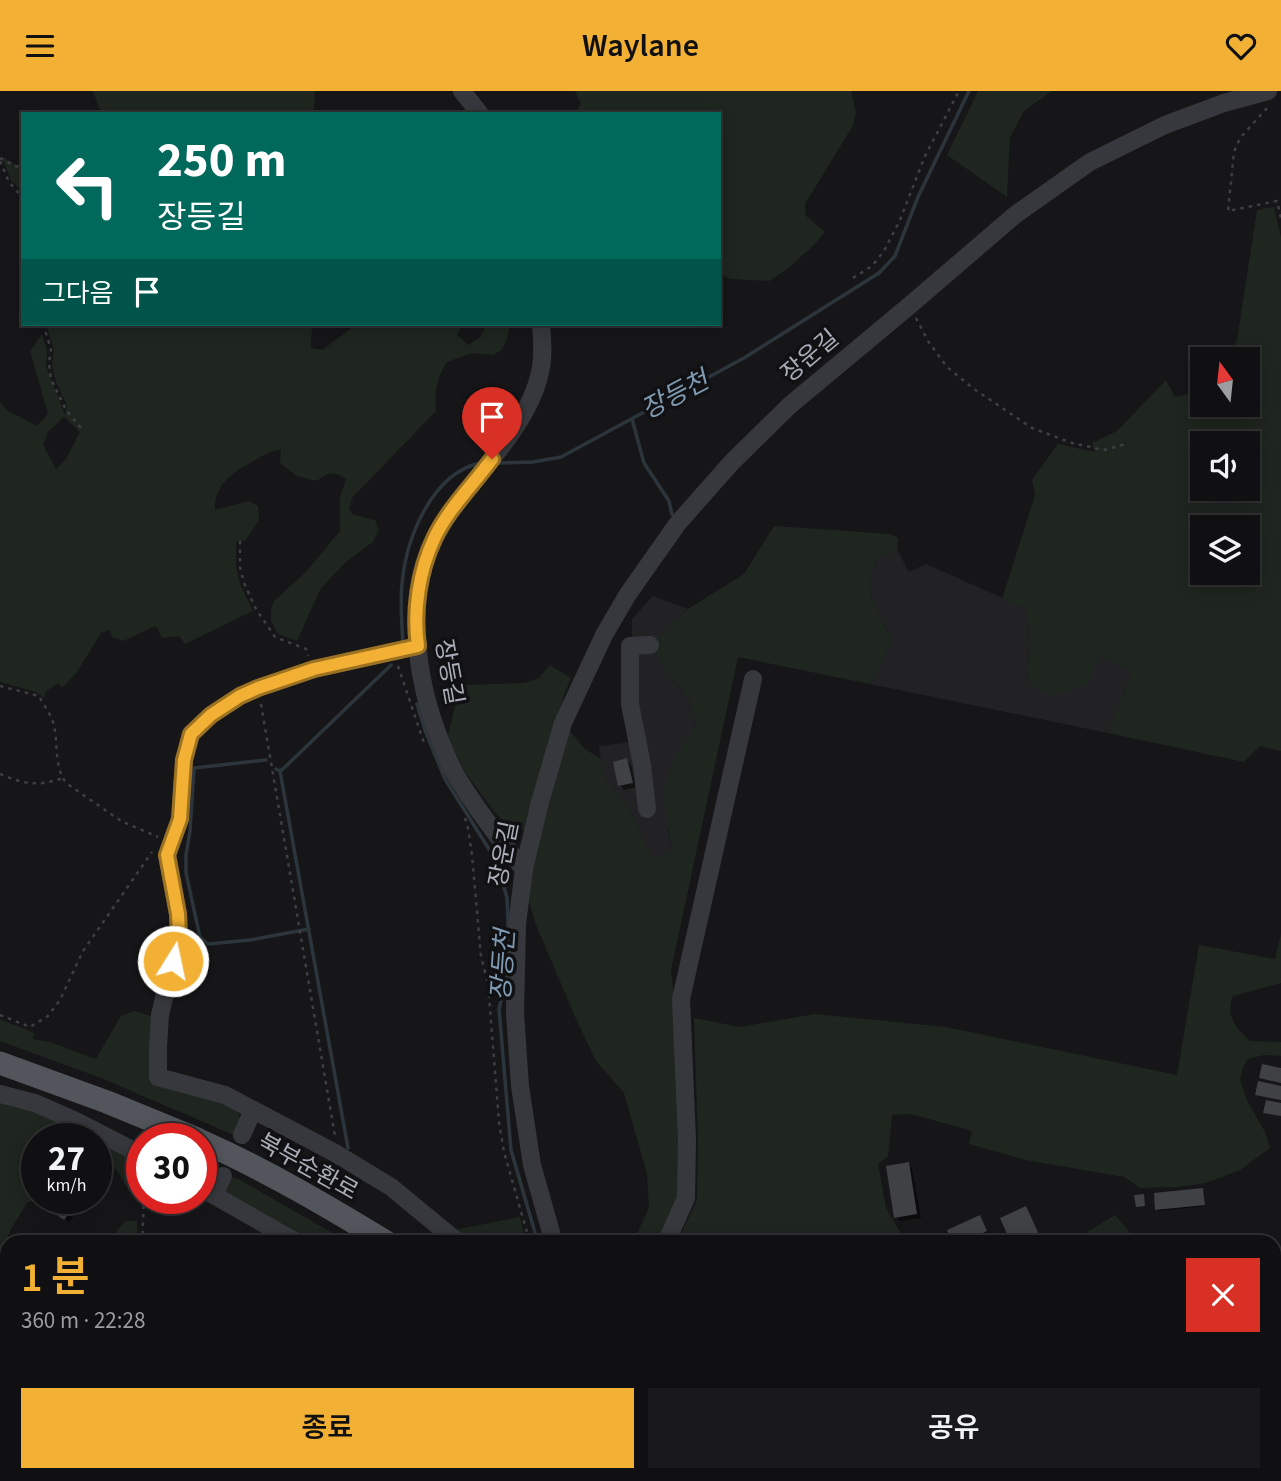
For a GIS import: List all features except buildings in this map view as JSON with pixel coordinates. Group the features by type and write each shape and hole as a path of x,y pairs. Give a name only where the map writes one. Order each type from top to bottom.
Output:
{"main road":[{"name":"북부순환로","path":"0,1063 158,1123"},
{"name":"북부순환로","path":"217,1148 240,1158 375,1235"}],"street":[{"path":"462,91 478,112"},
{"name":"장운길","path":"552,1235 532,1165 520,1086 515,1013 517,924 524,869 563,723 597,649 628,594 678,523 732,462 789,406 1014,215 1090,162 1165,125 1224,103 1269,97"},
{"name":"장등길","path":"524,869 500,841 454,772 435,726 420,671 403,649 417,611 425,562 435,537 532,399 541,369 541,326"},
{"path":"647,809 630,704 629,658 630,646 650,645"},
{"path":"403,649 314,669 258,688 211,715 191,734 184,760 180,819 167,855 178,914 179,935 160,1015 158,1077 225,1095 335,1153 391,1187 449,1235"},
{"path":"597,649 629,658"},
{"path":"670,1235 686,1198 687,1140 681,999 753,679"},
{"path":"0,1094 35,1103 126,1147"},
{"path":"242,1135 253,1110"},
{"path":"217,1182 223,1176"},
{"path":"217,1197 284,1235"}],"path":[{"path":"853,278 872,266 884,251 900,220 925,156 958,91"},
{"path":"1269,97 1240,138 1234,152 1228,211 1277,201 1281,218"},
{"path":"0,160 21,168"},
{"path":"0,160 9,182 21,196"},
{"path":"909,306 928,341 947,367 974,389 1032,428 1072,443 1104,450 1126,444"},
{"path":"44,326 51,349 51,379 66,410 81,428"},
{"path":"240,541 240,567 256,609 275,637 306,649 314,669"},
{"path":"403,649 398,666 425,747"},
{"path":"0,686 39,696 53,722 58,765 66,783 121,821 172,841"},
{"path":"258,688 336,1141 335,1153"},
{"path":"0,774 34,785 62,778"},
{"path":"462,810 468,828 481,957 488,983 499,1122 504,1152 528,1235"},
{"path":"0,1015 30,1027 48,1016 60,1000 83,951 145,862 153,851 172,841"},
{"path":"142,1235 143,1214"}],"shaded area":[{"path":"93,91 315,91 314,112 99,112"},
{"path":"575,91 851,91 856,113 852,127 805,204 806,216 825,232 787,269 769,281 730,279 721,274 721,112 575,112 581,104"},
{"path":"978,91 1052,91 1024,111 1010,137 1007,197 947,155"},
{"path":"1,156 21,166 21,191 11,180"},
{"path":"1274,207 1281,237 1281,751 1260,746 1244,762 1108,733 1132,672 1099,656 1087,685 1052,696 1027,681 1030,632 1025,608 1002,599 1035,495 1032,480 1058,444 1095,452 1092,443 1117,431 1166,380 1175,397 1190,394 1190,417 1260,417 1260,347 1233,347 1237,340 1257,210"},
{"path":"47,326 313,326 311,348 322,350 354,326 462,326 457,334 468,345 480,338 486,326 510,326 502,350 493,355 472,353 447,362 437,385 436,411 352,498 349,509 352,514 375,520 379,530 373,542 347,561 321,588 297,641 278,634 271,621 271,608 275,600 305,573 340,531 340,498 346,479 338,474 328,474 316,481 297,476 280,463 281,450 277,450 247,464 227,479 218,492 216,501 215,510 249,501 258,506 259,520 245,541 236,541 236,567 240,584 253,611 185,644 179,636 162,638 156,626 123,641 112,637 110,630 101,633 77,672 62,688 58,683 45,692 45,698 36,692 0,682 0,402 8,411 37,426 48,414 30,351 42,334 47,351 46,366 65,415 67,406 56,382 52,364 54,350","holes":["64,417 80,432 66,459 56,469 43,445 48,432"]},
{"path":"774,526 890,534 898,538 897,549 878,561 870,581 873,601 892,639 870,684 738,657 671,970 680,1141 679,1196 661,1235 636,1235 649,1208 647,1174 624,1093 596,1061 536,925 526,890 567,728 585,749 601,759 603,776 632,813 650,856 665,855 672,847 668,829 666,786 675,757 696,725 689,699 664,668 655,650 658,639 688,609 744,574"},
{"path":"897,549 909,572 926,564 1025,608 1030,632 1027,681 1099,656 1132,672 1108,733 870,684 892,639 874,607 868,578 879,559"},
{"path":"653,596 688,609 658,639 632,639 632,619"},
{"path":"655,650 664,668 689,699 696,725 669,770 668,831 672,847 665,855 650,856 632,813 603,776 599,746 640,741 634,651"},
{"path":"550,665 571,678 526,828 521,831 514,830 496,814 462,768 448,735 456,702 464,685 525,683 539,678"},
{"path":"1281,934 1281,983 1233,996 1231,1003 1233,1021 1250,1041 1281,1042 1281,1056 1264,1055 1248,1059 1243,1067 1240,1080 1270,1148 1240,1170 1206,1183 1140,1188 1124,1177 1026,1160 969,1144 972,1131 911,1114 892,1115 888,1156 878,1164 886,1208 902,1235 680,1235 697,1200 694,1018 740,1027 815,1014 946,1027 1177,1075 1199,945 1275,959"},
{"path":"134,1011 152,1016 152,1081 236,1105 240,1121 236,1136 217,1128 217,1123 206,1123 101,1078 0,1041 0,1019 34,1033 33,1039 50,1042 96,1059 121,1016"},
{"path":"0,1099 68,1123 21,1123 21,1213 8,1235 0,1235"},
{"path":"112,1146 126,1153 126,1187 116,1169 112,1168"},
{"path":"226,1174 336,1235 296,1235 226,1198 223,1193"},
{"path":"1115,1215 1132,1235 1082,1235"},
{"path":"520,1217 524,1235 455,1235 448,1231"},
{"path":"125,1221 137,1221 137,1235 114,1235"}],"waterway":[{"name":"장등천","path":"498,463 533,462 561,457 744,358 879,273 895,256 918,197 969,91"},
{"path":"632,419 644,463 669,501 672,514"},
{"name":"장등천","path":"403,644 401,607 404,566 416,529 435,494 448,480 480,463"},
{"path":"276,769 280,771 284,768 391,665"},
{"name":"장등천","path":"417,704 445,779 497,862 507,898 506,979 499,1009 511,1150 536,1235"},
{"path":"266,760 194,768 186,873 200,937 208,944 250,940 309,929"},
{"path":"280,771 348,1148"}],"route":[{"path":"173,961 179,935 178,914 167,855 180,819 184,760 191,734 211,715 258,688 314,669 418,646 417,611 425,562 435,537 452,510 492,459"}]}
